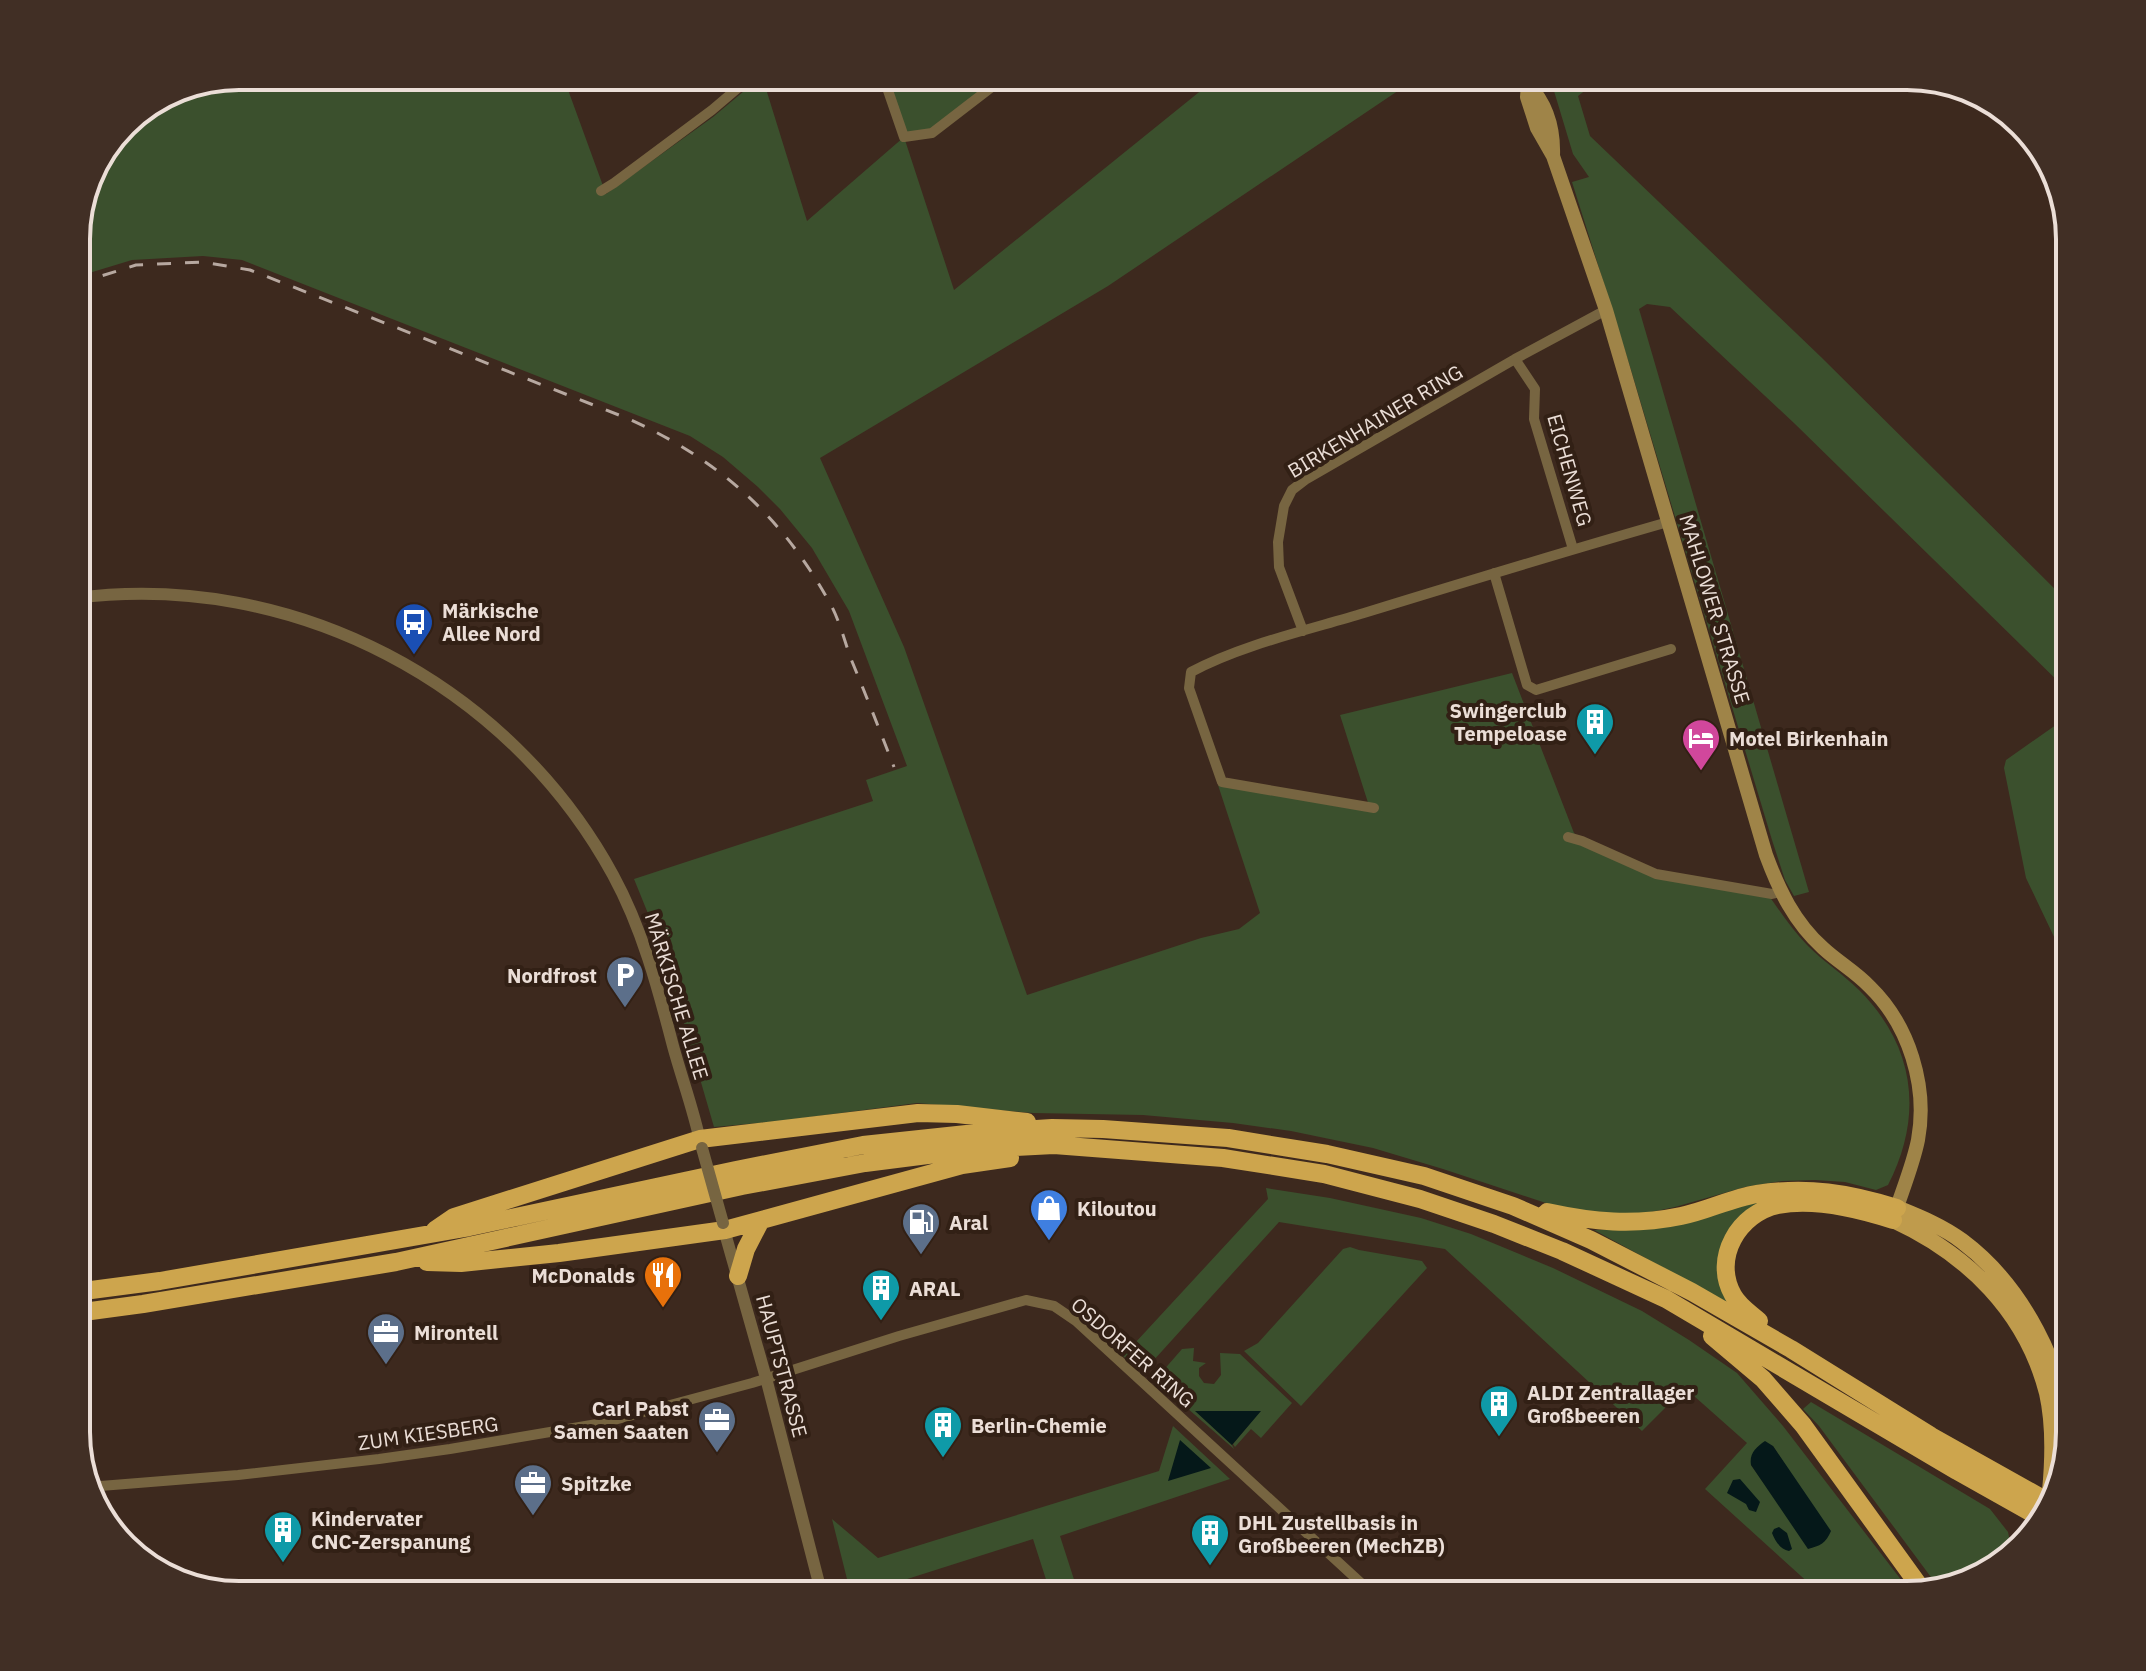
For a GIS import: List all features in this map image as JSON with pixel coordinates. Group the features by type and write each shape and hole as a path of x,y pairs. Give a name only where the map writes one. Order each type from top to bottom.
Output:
{"highway":[{"path":"429,1233 454,1217 701,1144 918,1113 987,1117 1052,1128"},
{"path":"90,1290 160,1281 465,1228 863,1145 1052,1128 1228,1138 1289,1147 1424,1176 1513,1206 1634,1261 1791,1349 1931,1436 2025,1499 2034,1510"},
{"path":"90,1311 396,1262 742,1186 865,1163 975,1149 1054,1145 1223,1158 1324,1174 1420,1199 1562,1251 1666,1299 1957,1471 2025,1499 2040,1500"},
{"path":"396,1262 461,1263 559,1253 761,1220 962,1165 1099,1148"},
{"path":"1513,1206 1580,1220 1638,1221 1683,1216 1759,1193 1807,1190 1852,1194 1895,1214"},
{"path":"1791,1349 1742,1307 1733,1295 1726,1268 1728,1250 1739,1228 1756,1212 1788,1204 1895,1214"},
{"path":"738,1276 748,1244 761,1220"},
{"path":"1666,1299 1775,1392 1829,1460 1916,1581"}],"main road":[{"name":"MAHLOWER STRASSE","path":"1527,90 1537,128 1553,156 1606,310 1766,855 1780,892 1811,936 1872,988 1904,1034 1918,1078 1921,1114 1918,1141 1895,1214"},
{"path":"1895,1214 1927,1220 1962,1241 1996,1272 2022,1303 2045,1350 2056,1382"},
{"path":"1895,1214 1953,1253 1982,1279 2013,1315 2036,1361 2047,1394 2050,1472"}],"street":[{"path":"601,191 736,90"},
{"path":"888,90 904,137 932,133 988,90"},
{"name":"BIRKENHAINER RING","path":"1303,631 1279,567 1278,542 1284,506 1292,490 1515,359 1606,310"},
{"name":"EICHENWEG","path":"1515,359 1535,389 1534,419 1573,549"},
{"path":"1374,808 1222,782 1189,688 1191,672 1216,659 1303,631 1668,522"},
{"path":"1494,573 1527,685 1536,690 1671,649"},
{"name":"MÄRKISCHE ALLEE","path":"90,597 126,593 175,594 228,600 303,619 409,665 490,723 553,786 582,823 614,876 655,978 701,1144"},
{"path":"1568,837 1656,874 1772,894 1780,892"},
{"name":"HAUPTSTRASSE","path":"701,1144 818,1581"},
{"name":"OSDORFER RING","path":"766,1378 1026,1300 1054,1306 1076,1321 1359,1581"},
{"name":"ZUM KIESBERG","path":"100,1486 238,1475 450,1449 603,1423 766,1378"}],"green space":[{"path":"568,90 606,194 745,90 766,90 807,221 904,137 954,290 1202,90 1399,90 1108,286 820,458 904,647 1027,995 1201,938 1239,929 1260,913 1218,785 1371,812 1340,715 1512,673 1574,833 1582,841 1656,874 1767,893 1802,940 1853,984 1878,1012 1892,1034 1908,1082 1907,1133 1888,1185 1876,1190 1845,1182 1782,1181 1745,1187 1642,1214 1601,1215 1564,1209 1373,1148 1233,1123 1143,1115 1033,1113 917,1103 714,1127 662,948 634,879 873,801 866,780 907,766 849,611 812,548 758,487 723,457 690,436 242,260 203,256 132,260 90,273 91,220 105,173 121,148 156,115 182,101 220,91"},
{"path":"888,90 983,90 931,129 904,137"},
{"path":"1586,90 1578,96 1590,136 1821,357 2056,590 2056,679 1795,424 1670,307 1647,304 1639,309 1809,892 1794,896 1785,880 1772,840 1572,182 1589,177 1573,154 1554,91"},
{"path":"2056,725 2056,941 2026,878 2004,768 2006,760"},
{"path":"1266,1188 1421,1218 1471,1234 1553,1268 1642,1311 1737,1373 1783,1426 1902,1581 1807,1581 1705,1489 1747,1443 1685,1388 1642,1431 1445,1249 1279,1222 1143,1372 1123,1356 1268,1199","holes":["1773,1446 1785,1465 1763,1482 1751,1465"]},
{"path":"1817,1199 1734,1225 1732,1305 1594,1230 1649,1228 1735,1204"},
{"path":"1350,1247 1422,1261 1427,1268 1301,1406 1244,1351 1258,1343 1343,1249"},
{"path":"1194,1348 1193,1361 1206,1363 1199,1368 1199,1376 1204,1383 1214,1384 1221,1375 1220,1353 1240,1354 1292,1403 1261,1438 1251,1429 1235,1447 1233,1444 1260,1411 1196,1411 1234,1449 1155,1380 1182,1349"},
{"path":"1811,1402 1990,1509 2008,1532 2010,1539 1973,1566 1932,1579 1819,1426 1803,1409"},
{"path":"1173,1426 1230,1479 1060,1536 1074,1581 1046,1581 1033,1539 901,1581 848,1581 832,1519 878,1558 1159,1471"}],"shaded area":[{"path":"1195,1411 1261,1411 1232,1445"},
{"path":"1180,1440 1211,1468 1168,1481"},
{"path":"1765,1441 1773,1446 1831,1531 1819,1545 1808,1549 1751,1465 1754,1451"},
{"path":"1740,1479 1760,1502 1756,1512 1727,1493 1733,1480"},
{"path":"1779,1527 1787,1533 1792,1549 1789,1551 1780,1547 1773,1536 1774,1529"}],"railway":[{"path":"90,280 136,265 203,262 250,270 629,419 662,435 721,473 747,495 793,546 835,613 894,767"}],"place":[{"name":"Märkische Allee Nord","path":"414,656"},
{"name":"Swingerclub Tempeloase","path":"1595,756"},
{"name":"Motel Birkenhain","path":"1701,772"},
{"name":"Nordfrost","path":"625,1009"},
{"name":"Kiloutou","path":"1049,1242"},
{"name":"Aral","path":"921,1256"},
{"name":"McDonalds","path":"663,1309"},
{"name":"ARAL","path":"881,1322"},
{"name":"Mirontell","path":"386,1366"},
{"name":"ALDI Zentrallager Großbeeren","path":"1499,1438"},
{"name":"Carl Pabst Samen Saaten","path":"717,1454"},
{"name":"Berlin-Chemie","path":"943,1459"},
{"name":"Spitzke","path":"533,1517"},
{"name":"Kindervater CNC-Zerspanung","path":"283,1564"},
{"name":"DHL Zustellbasis in Großbeeren (MechZB)","path":"1210,1567"}]}
